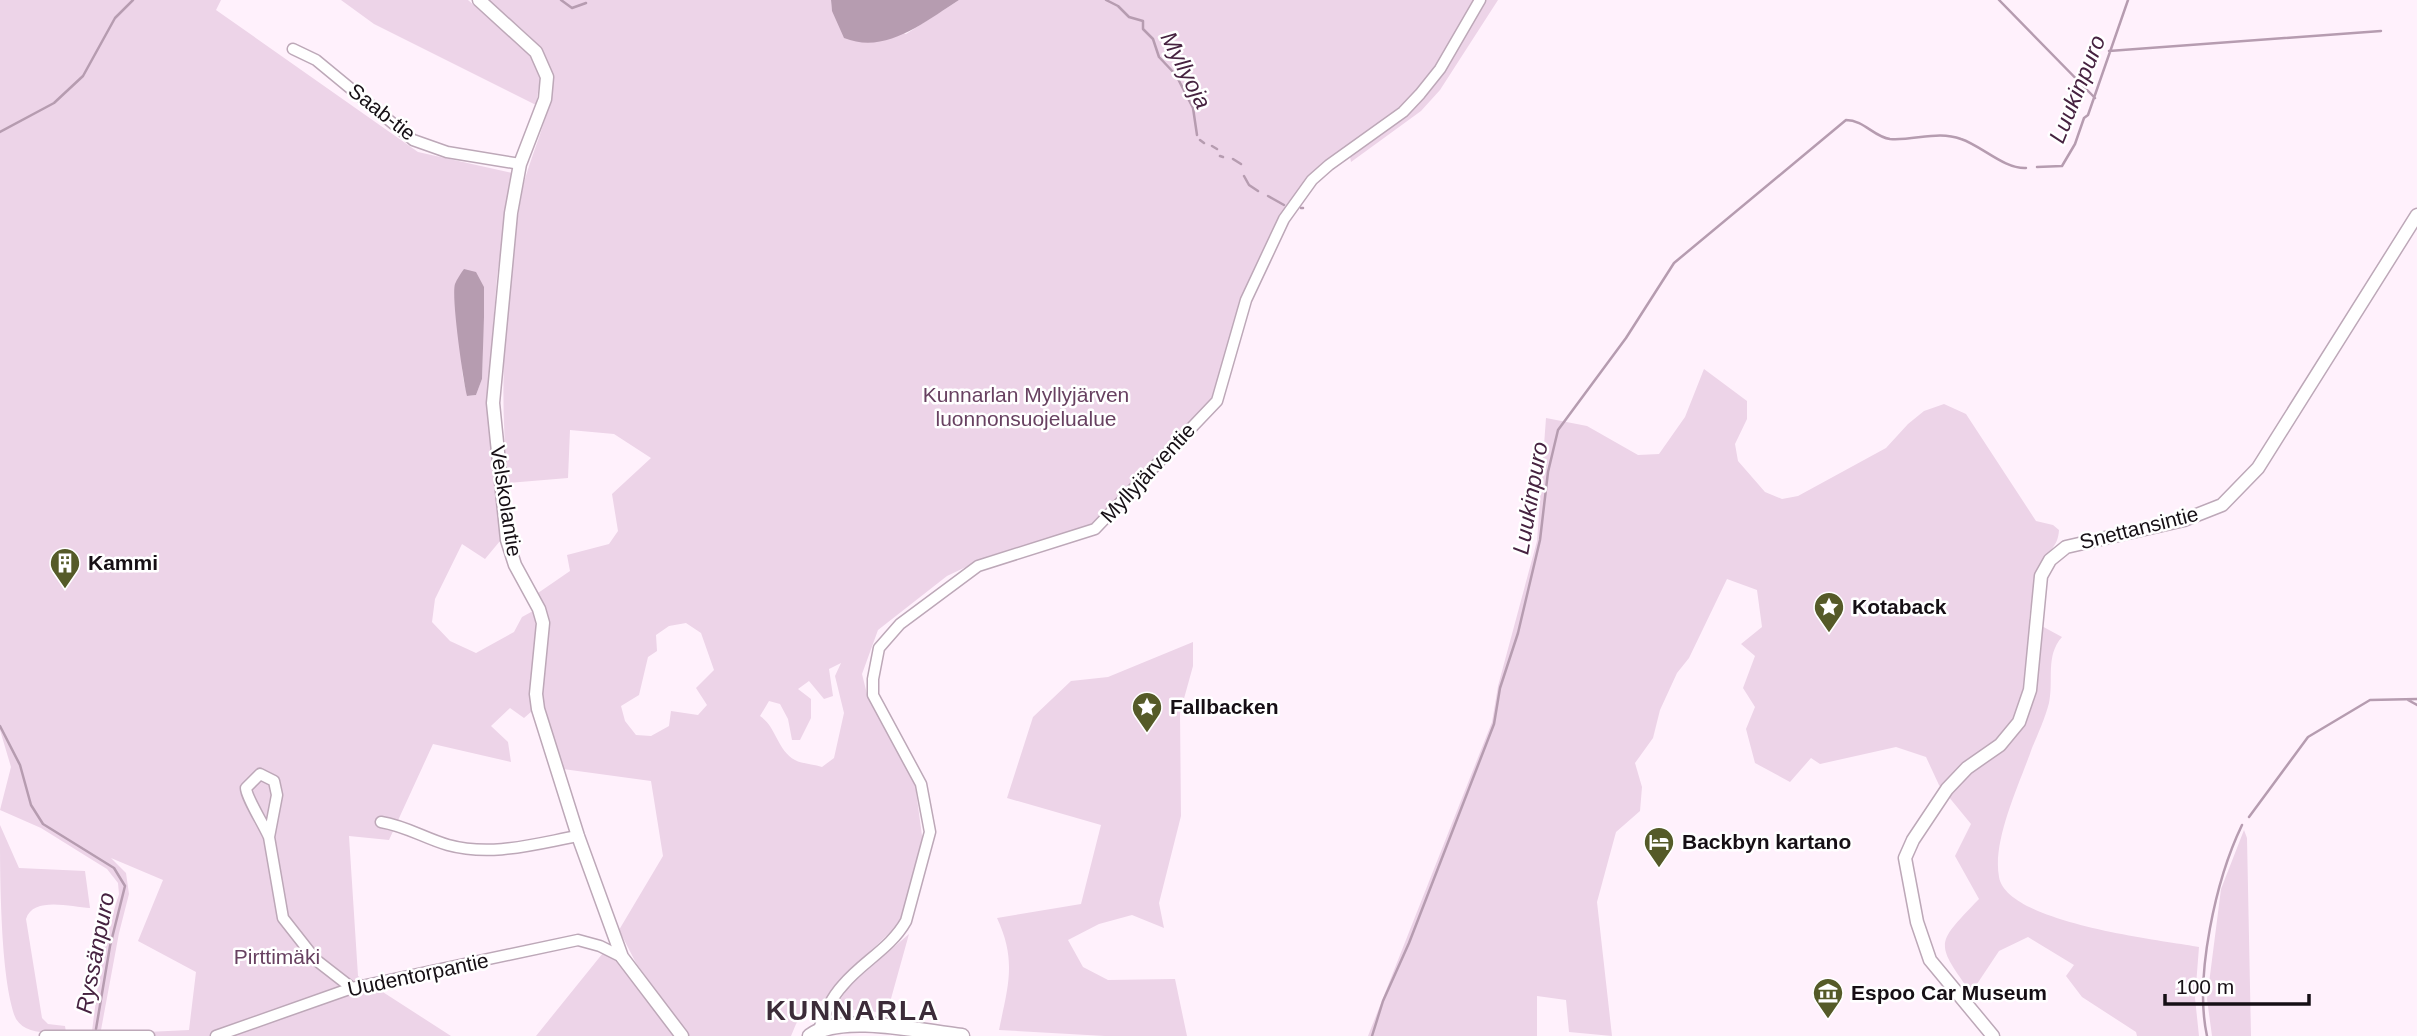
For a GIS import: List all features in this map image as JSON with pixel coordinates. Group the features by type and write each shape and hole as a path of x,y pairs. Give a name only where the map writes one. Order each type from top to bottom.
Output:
{"main road":[{"path":"814,1033 851,1024 962,1036"}],"street":[{"name":"Velskolantie","path":"479,0 536,52 547,77 545,99 520,164 503,278 495,424 507,540 515,565 539,609 543,623 536,694 538,709 578,836 622,957 682,1036"},
{"name":"Myllyjärventie","path":"814,1033 828,1006 844,984 900,933 906,921 930,832 921,784 873,695 879,648 900,624 978,566 1095,529 1217,401 1246,300 1284,219 1312,180 1403,112 1420,94 1440,69 1480,0"},
{"name":"Saab-tie","path":"293,49 316,61 413,140 447,152 520,164"},
{"name":"Snettansintie","path":"1993,1036 1930,960 1917,922 1905,858 1913,840 1947,789 1967,768 2000,745 2019,722 2030,691 2041,576 2050,560 2066,547 2184,520 2222,505 2258,468 2417,215"},
{"path":"269,837 277,795 274,781 260,774 246,789 246,796 260,815 269,837 283,918 316,960 352,988"},
{"path":"381,822 416,830 445,844 496,852 578,836"},
{"name":"Uudentorpantie","path":"216,1036 352,988 578,940 600,946 622,957"},
{"path":"45,1036 149,1036"}],"green space":[{"name":"Pirttimäki","path":"0,0 221,0 216,10 418,152 512,173 497,277 487,403 500,541 485,559 462,544 435,599 432,622 450,641 476,653 514,632 522,617 533,611 536,648 531,686 532,711 524,718 510,708 491,726 508,742 511,762 433,744 389,840 349,836 358,976 451,1036 64,1036 189,1030 196,972 138,941 163,880 111,858 126,873 129,894 101,1030 92,1031 103,946 119,894 118,883 107,869 41,828 0,810 11,767 0,730","holes":["484,287 482,379 476,395 468,396 462,353 464,340"]},
{"path":"341,0 468,0 531,56 540,79 536,105 374,24"},
{"name":"Kunnarlan Myllyjärven luonnonsuojelualue","path":"486,0 831,0 832,11 906,34 959,0 1498,0 1440,90 1421,111 1351,162 1349,151 1321,172 1266,253 1219,396 1116,508 1088,528 989,556 947,576 878,630 862,674 868,698 915,784 923,843 901,922 842,978 827,1000 813,1002 796,1024 791,1036 689,1036 636,963 619,930 663,856 651,781 563,769 547,723 542,681 548,631 544,606 538,593 570,571 567,555 609,544 618,531 612,494 651,458 614,434 570,430 568,478 508,483 504,410 507,301 522,192 550,100 552,74 543,52 535,42","holes":["686,623 701,633 714,670 696,688 707,705 698,715 671,711 669,726 651,736 636,735 625,721 621,706 639,695 648,657 657,651 656,635 669,626","841,663 835,676 844,713 834,758 822,767 798,761 789,756 770,726 760,716 769,701 780,704 788,719 792,740 800,740 811,718 811,699 798,689 809,681 824,699 833,696 829,669"]},
{"path":"1704,369 1747,401 1747,419 1735,444 1738,461 1765,492 1782,499 1798,496 1886,448 1924,411 1944,404 1966,414 2036,521 2053,525 2059,530 2053,548 2039,570 2029,619 2062,637 2052,660 2047,709 2003,829 1998,862 1999,877 2008,893 2055,918 2120,934 2199,947 2195,998 2199,1036 2137,1036 2136,1032 2082,997 2066,976 2074,965 2028,937 1999,951 1971,993 1951,963 1945,944 1954,926 1979,899 1955,856 1971,824 1939,785 1926,757 1896,747 1820,764 1811,758 1790,782 1755,763 1746,729 1755,707 1743,688 1755,656 1741,644 1762,627 1757,590 1727,579 1689,658 1677,673 1660,710 1653,738 1635,763 1642,787 1640,811 1616,832 1597,902 1612,1036 1569,1032 1566,1000 1537,996 1537,1036 1368,1036 1492,722 1498,686 1537,541 1546,418 1587,426 1638,455 1659,454 1685,417"},
{"path":"1193,642 1193,666 1180,713 1181,816 1159,903 1164,928 1132,915 1099,924 1068,940 1083,967 1108,980 1175,979 1187,1036 1105,1036 999,1030 1008,987 1009,961 997,918 1081,904 1101,825 1007,798 1033,717 1071,681 1108,677"},
{"path":"0,825 19,868 85,871 90,908 44,905 36,907 26,919 42,1018 48,1024 65,1026 66,1032 45,1033 32,1030 16,1019 4,953"},
{"path":"2244,830 2247,838 2251,1036 2212,1036 2207,999 2221,889"},
{"path":"909,934 887,1013 835,1008 849,986"},
{"path":"607,948 678,1036 536,1036"}],"shaded area":[{"path":"831,0 959,0 904,34 875,42 860,42 844,38 832,11"},
{"path":"464,269 476,272 484,287 482,379 476,395 467,396 454,292 455,284"}],"waterway":[{"path":"0,132 54,103 83,76 115,18 133,0"},
{"path":"561,0 572,8 586,3"},
{"name":"Myllyoja","path":"1106,0 1118,6 1129,17 1143,21 1143,29 1153,39 1159,57 1176,75 1193,108 1197,135"},
{"path":"1999,0 2095,98"},
{"name":"Luukinpuro","path":"2037,167 2062,166 2075,144 2084,118 2088,115 2128,0"},
{"path":"2109,51 2381,31"},
{"name":"Luukinpuro","path":"1372,1036 1383,1001 1409,943 1494,724 1500,688 1518,633 1540,540 1548,472 1558,430 1626,338 1674,263 1846,120 1890,139 1952,136 1969,142 2010,165 2026,168"},
{"name":"Myllyoja","path":"1200,140 1204,143"},
{"name":"Myllyoja","path":"1212,146 1217,149"},
{"name":"Myllyoja","path":"1233,159 1241,164"},
{"name":"Myllyoja","path":"1244,176 1249,185 1258,191"},
{"name":"Myllyoja","path":"1268,196 1284,205"},
{"path":"2249,817 2308,737 2370,700 2417,699"},
{"path":"2408,700 2417,705"},
{"name":"Ryssänpuro","path":"0,726 20,765 31,805 43,824 114,868 125,886 110,946 96,1029"},
{"path":"2207,1036 2203,986 2210,929 2224,872 2242,825"}],"place":[{"name":"Kammi","path":"65,590"},
{"name":"Kotaback","path":"1829,634"},
{"name":"Fallbacken","path":"1147,734"},
{"name":"Backbyn kartano","path":"1659,869"},
{"name":"Espoo Car Museum","path":"1828,1020"}],"district":[{"name":"KUNNARLA","path":"853,1010"}]}
